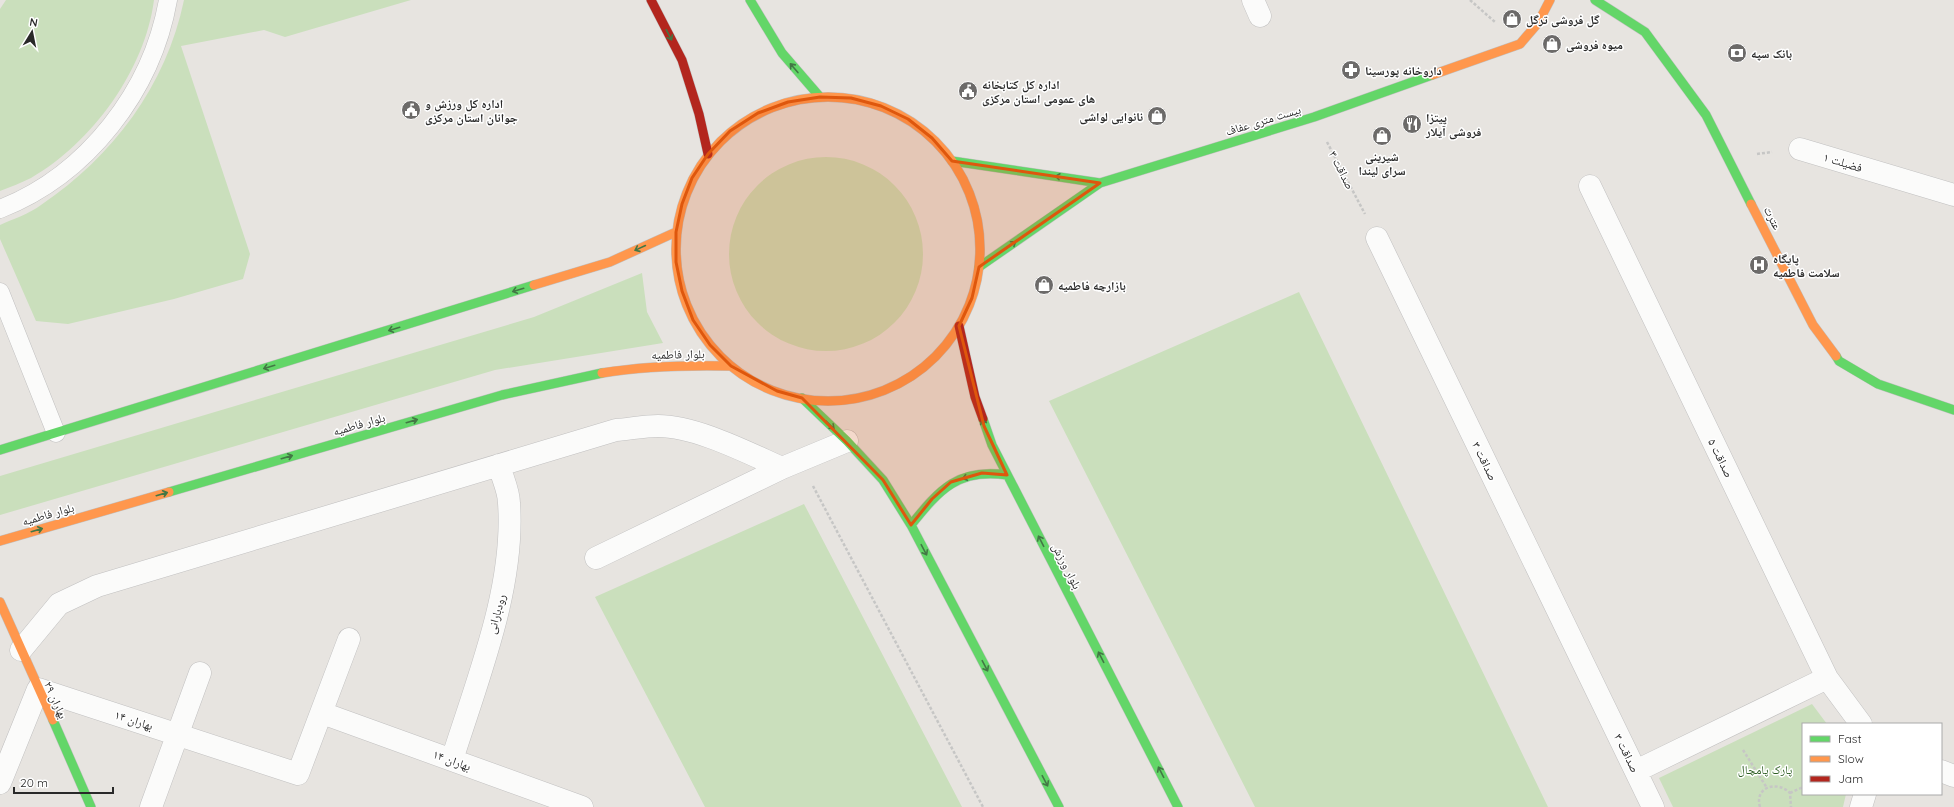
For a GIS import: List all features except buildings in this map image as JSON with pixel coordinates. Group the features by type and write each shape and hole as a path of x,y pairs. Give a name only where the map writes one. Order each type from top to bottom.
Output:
{"main road":[{"path":"651,0 682,60 699,114 708,154"},
{"path":"750,0 782,53 820,97"},
{"name":"بیست متری عفاف","path":"979,267 1100,183 1314,117 1520,44 1538,23 1550,0"},
{"name":"عترت","path":"1595,0 1644,32 1706,116 1814,325 1839,361 1878,384 1954,410"},
{"path":"820,97 851,98 880,106 908,119 932,138 952,160 966,185 976,212 980,239 979,267 972,298 959,326 941,350 918,371 892,387 863,397 832,400 802,398 777,392 753,381 731,366 710,345 693,320 682,291 677,269 676,232 682,204 690,184 708,154 730,132 758,113 788,102 820,97"},
{"path":"952,160 1100,183"},
{"path":"0,450 610,262 676,232"},
{"name":"بلوار ورزش","path":"959,326 975,397 984,426 1007,475 1178,807"},
{"name":"بلوار فاطمیه","path":"0,541 516,392 589,375 640,367 684,364 731,366"},
{"path":"802,398 847,441 883,480 911,526 1059,807"},
{"path":"911,526 932,499 951,482 982,473 1007,475"},
{"name":"بهاران ۲۹","path":"0,602 91,807"}],"street":[{"name":"فضیلت ۱","path":"1800,149 1954,195"},
{"name":"صداقت ۵","path":"1590,186 1827,678 1860,723"},
{"name":"صداقت ۳","path":"1377,238 1653,807"},
{"path":"21,650 60,604 97,586 616,430 660,426 686,431 791,464"},
{"path":"596,558 791,464 847,441"},
{"name":"رودبارانی","path":"452,760 502,600 509,545 510,502 499,465"},
{"path":"322,713 349,639"},
{"path":"151,807 200,672"},
{"path":"1636,771 1827,678"},
{"path":"0,783 38,689"},
{"name":"بهاران ۱۴","path":"38,689 298,774 322,713 582,807"},
{"path":"1942,771 1954,776"},
{"path":"1861,807 1865,795"}],"lane":[{"path":"0,209 16,203 57,178 94,146 124,108 148,66 164,21 168,0"},
{"path":"0,292 56,433"}],"path":[{"name":"صداقت ۳","path":"1314,117 1377,238"},
{"path":"1729,158 1800,149"},
{"path":"791,464 983,807"},
{"path":"1728,726 1767,788"},
{"path":"1760,807 1760,797 1767,788 1773,786 1780,786 1790,794 1791,807"},
{"path":"1790,794 1802,788"}],"highlighted area":[{"path":"820,97 851,98 881,106 908,119 932,138 952,161 1100,183 979,267 972,298 959,326 984,426 1007,475 982,473 951,482 932,499 911,525 883,480 802,398 777,391 731,366 710,345 693,320 682,291 676,262 676,232 682,204 692,178 708,154 730,131 758,113 788,102"}],"green space":[{"path":"6,0 154,0 149,26 140,52 127,78 112,102 94,125 75,145 53,163 31,178 0,191 0,9"},
{"path":"184,0 411,0 285,37 264,30 181,46 250,254 243,279 174,299 68,324 36,321 0,239 0,225 26,214 67,186 113,141 133,116 150,90 176,31"},
{"path":"816,157 836,157 854,161 872,168 895,185 907,200 916,217 923,244 923,264 916,291 907,308 895,323 880,335 863,344 836,351 816,351 798,347 780,340 764,329 751,316 740,300 733,282 729,264 729,244 733,226 740,208 751,192 764,179 780,168 798,161"},
{"path":"642,273 647,312 663,343 495,370 0,515 0,476 534,317"},
{"path":"1299,292 1548,807 1255,807 1049,401"},
{"path":"804,504 962,807 705,807 595,597"},
{"name":"پارک پامچال","path":"1812,704 1826,723 1802,723 1802,795 1846,795 1843,807 1673,807 1659,778"}],"traffic: fast":[{"path":"750,0 782,53 820,97"},
{"path":"1595,0 1645,32 1706,115 1751,204"},
{"path":"979,267 1100,183 1314,117 1432,75"},
{"path":"952,161 1100,183"},
{"path":"0,450 534,285"},
{"path":"1836,356 1839,361 1878,384 1954,410"},
{"path":"169,492 502,395 602,373"},
{"path":"802,398 847,441 883,480 911,525 1059,807"},
{"path":"983,419 992,445 1178,807"},
{"path":"911,525 931,501 952,484 963,478 975,475 1007,475"},
{"path":"53,720 91,807"}],"traffic: slow":[{"path":"1432,75 1520,44 1538,23 1550,0"},
{"path":"828,97 858,100 886,109 900,115 912,123 935,142 954,165 962,177 968,191 977,219 980,249 977,279 968,307 962,321 954,333 935,356 912,375 900,383 886,389 858,398 828,401 798,398 770,389 756,383 744,375 721,356 702,333 694,321 688,307 679,279 676,249 679,219 688,191 694,177 702,165 721,142 744,123 756,115 770,109 798,100 828,97"},
{"path":"1751,204 1813,325 1836,356"},
{"path":"534,285 610,262 676,232"},
{"path":"602,373 666,366 731,366"},
{"path":"0,541 169,492"},
{"path":"0,602 53,720"}],"traffic: jam":[{"path":"651,0 682,60 699,114 708,154"},
{"path":"959,326 975,397 983,419"}],"place":[{"name":"گل فروشی ترگل","path":"1512,19"},
{"name":"میوه فروشی","path":"1552,44"},
{"name":"بانک سپه","path":"1737,53"},
{"name":"داروخانه پورسینا","path":"1351,70"},
{"name":"اداره کل کتابخانه های عمومی استان مرکزی","path":"968,91"},
{"name":"اداره کل ورزش و جوانان استان مرکزی","path":"411,110"},
{"name":"نانوایی لواشی","path":"1157,116"},
{"name":"پیتزا فروشی آیلار","path":"1412,124"},
{"name":"شیرینی سرای لیندا","path":"1382,136"},
{"name":"پایگاه سلامت فاطمیه","path":"1759,265"},
{"name":"بازارچه فاطمیه","path":"1044,285"}]}
